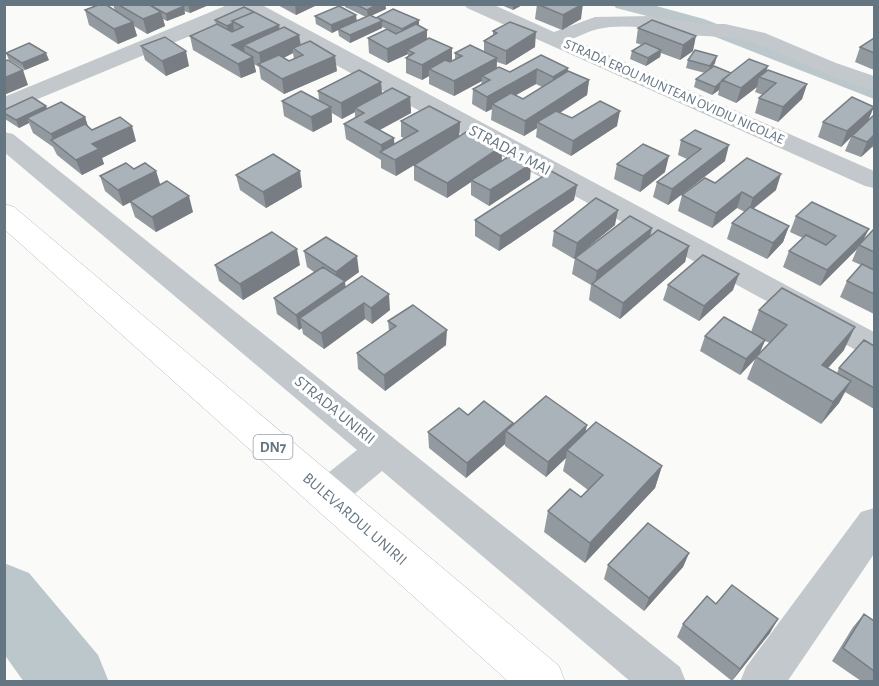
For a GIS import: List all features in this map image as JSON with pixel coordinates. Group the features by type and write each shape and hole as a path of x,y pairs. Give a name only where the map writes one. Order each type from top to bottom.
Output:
{"main road":[{"name":"BULEVARDUL UNIRII","path":"4,213 543,681"}],"street":[{"name":"STRADA EROU MUNTEAN OVIDIU NICOLAE","path":"474,4 874,180"},
{"path":"4,106 245,5"},
{"name":"STRADA 1 MAI","path":"245,5 874,346"},
{"path":"554,39 595,23 651,22 703,30 725,30 758,37 828,68 874,83"},
{"name":"STRADA UNIRII","path":"4,139 665,681"},
{"path":"327,495 382,450"},
{"path":"761,681 874,524"}],"building":[{"path":"105,4 133,22 114,29 85,10"},
{"path":"117,4 148,4 161,12 143,19"},
{"path":"148,4 180,4 184,6 166,14"},
{"path":"355,4 378,4 367,10"},
{"path":"537,4 583,4 563,15"},
{"path":"339,6 356,15 331,25 315,16"},
{"path":"244,7 254,12 232,21 233,23 227,26 215,20"},
{"path":"393,9 419,20 402,29 378,18 382,21 350,35 338,29 370,15 376,18"},
{"path":"254,12 279,25 232,45 253,57 238,64 190,36 217,24 232,32 243,27 232,21"},
{"path":"652,20 696,36 683,45 638,28"},
{"path":"510,22 536,32 506,51 484,41 497,33 493,31"},
{"path":"416,24 427,30 387,49 368,38 387,29 396,34"},
{"path":"284,27 299,35 259,53 244,45"},
{"path":"165,37 186,51 162,61 141,46"},
{"path":"429,38 452,48 422,65 406,58 414,53 407,50"},
{"path":"874,38 874,53 860,47"},
{"path":"310,41 335,56 282,79 258,64 279,55 289,61 303,55 293,48"},
{"path":"29,43 46,53 22,63 6,53"},
{"path":"645,43 661,50 648,58 632,51"},
{"path":"470,45 497,58 454,81 429,69 445,60 450,62 462,56 455,53"},
{"path":"695,50 717,56 710,66 688,60"},
{"path":"541,55 568,68 553,77 537,69 487,97 473,89 490,80 482,76 499,67 510,72"},
{"path":"749,59 768,66 741,88 722,80"},
{"path":"8,60 23,70 4,78 4,61"},
{"path":"714,66 731,73 715,87 696,79"},
{"path":"359,70 381,82 341,103 318,91"},
{"path":"768,70 807,84 783,107 759,98 776,83 759,77"},
{"path":"568,71 589,80 525,121 492,104 511,93 523,99"},
{"path":"392,88 410,97 365,122 394,138 381,145 344,124 364,113 355,108"},
{"path":"301,91 331,107 311,117 282,101"},
{"path":"32,97 46,106 16,120 4,113 4,110"},
{"path":"852,97 874,107 847,131 823,122"},
{"path":"600,101 620,111 573,141 537,122 556,111 572,118"},
{"path":"61,102 85,117 51,134 27,118"},
{"path":"429,106 460,122 395,160 380,152 418,131 401,121"},
{"path":"874,115 874,135 867,142 852,136"},
{"path":"120,117 132,126 92,144 99,149 76,160 51,140 85,124 92,130"},
{"path":"469,130 502,146 447,183 414,165"},
{"path":"695,130 729,145 672,189 657,182 701,149 681,140"},
{"path":"643,144 669,156 643,176 617,164"},
{"path":"273,154 300,171 263,192 236,175"},
{"path":"513,154 531,164 490,190 471,180"},
{"path":"747,158 781,174 753,198 742,192 716,213 682,195 705,178 715,183"},
{"path":"126,163 134,169 145,163 156,171 118,190 100,176"},
{"path":"551,171 577,185 500,236 475,220"},
{"path":"167,181 189,196 152,217 130,201"},
{"path":"596,198 618,210 577,243 554,231"},
{"path":"812,202 869,229 827,270 789,251 806,235 826,245 836,236 796,216"},
{"path":"750,207 789,226 773,243 732,223"},
{"path":"630,216 652,228 597,271 575,258"},
{"path":"874,229 874,252 859,245"},
{"path":"658,230 689,246 623,303 592,284"},
{"path":"272,232 297,249 240,284 215,265"},
{"path":"326,237 357,256 336,272 304,251"},
{"path":"703,255 739,274 704,306 668,285"},
{"path":"862,264 874,270 874,294 847,281"},
{"path":"323,267 345,281 296,315 274,298"},
{"path":"362,276 389,294 371,308 364,303 321,333 300,318"},
{"path":"782,288 855,327 822,365 851,381 833,402 756,357 787,325 759,310"},
{"path":"413,305 447,330 384,375 357,353 396,326 388,321"},
{"path":"724,317 765,340 746,359 705,336"},
{"path":"864,340 874,346 874,388 839,368"},
{"path":"546,396 587,425 548,462 506,431"},
{"path":"484,401 513,423 467,463 428,432 459,408 468,415"},
{"path":"596,422 662,466 590,543 548,511 570,489 581,497 603,475 567,450"},
{"path":"648,523 689,553 649,598 608,565"},
{"path":"732,585 778,619 740,669 683,624 707,596 716,604"},
{"path":"864,614 874,621 874,671 843,648"}],"waterway":[{"path":"623,4 697,23 874,92"},
{"path":"4,596 71,682"}]}
